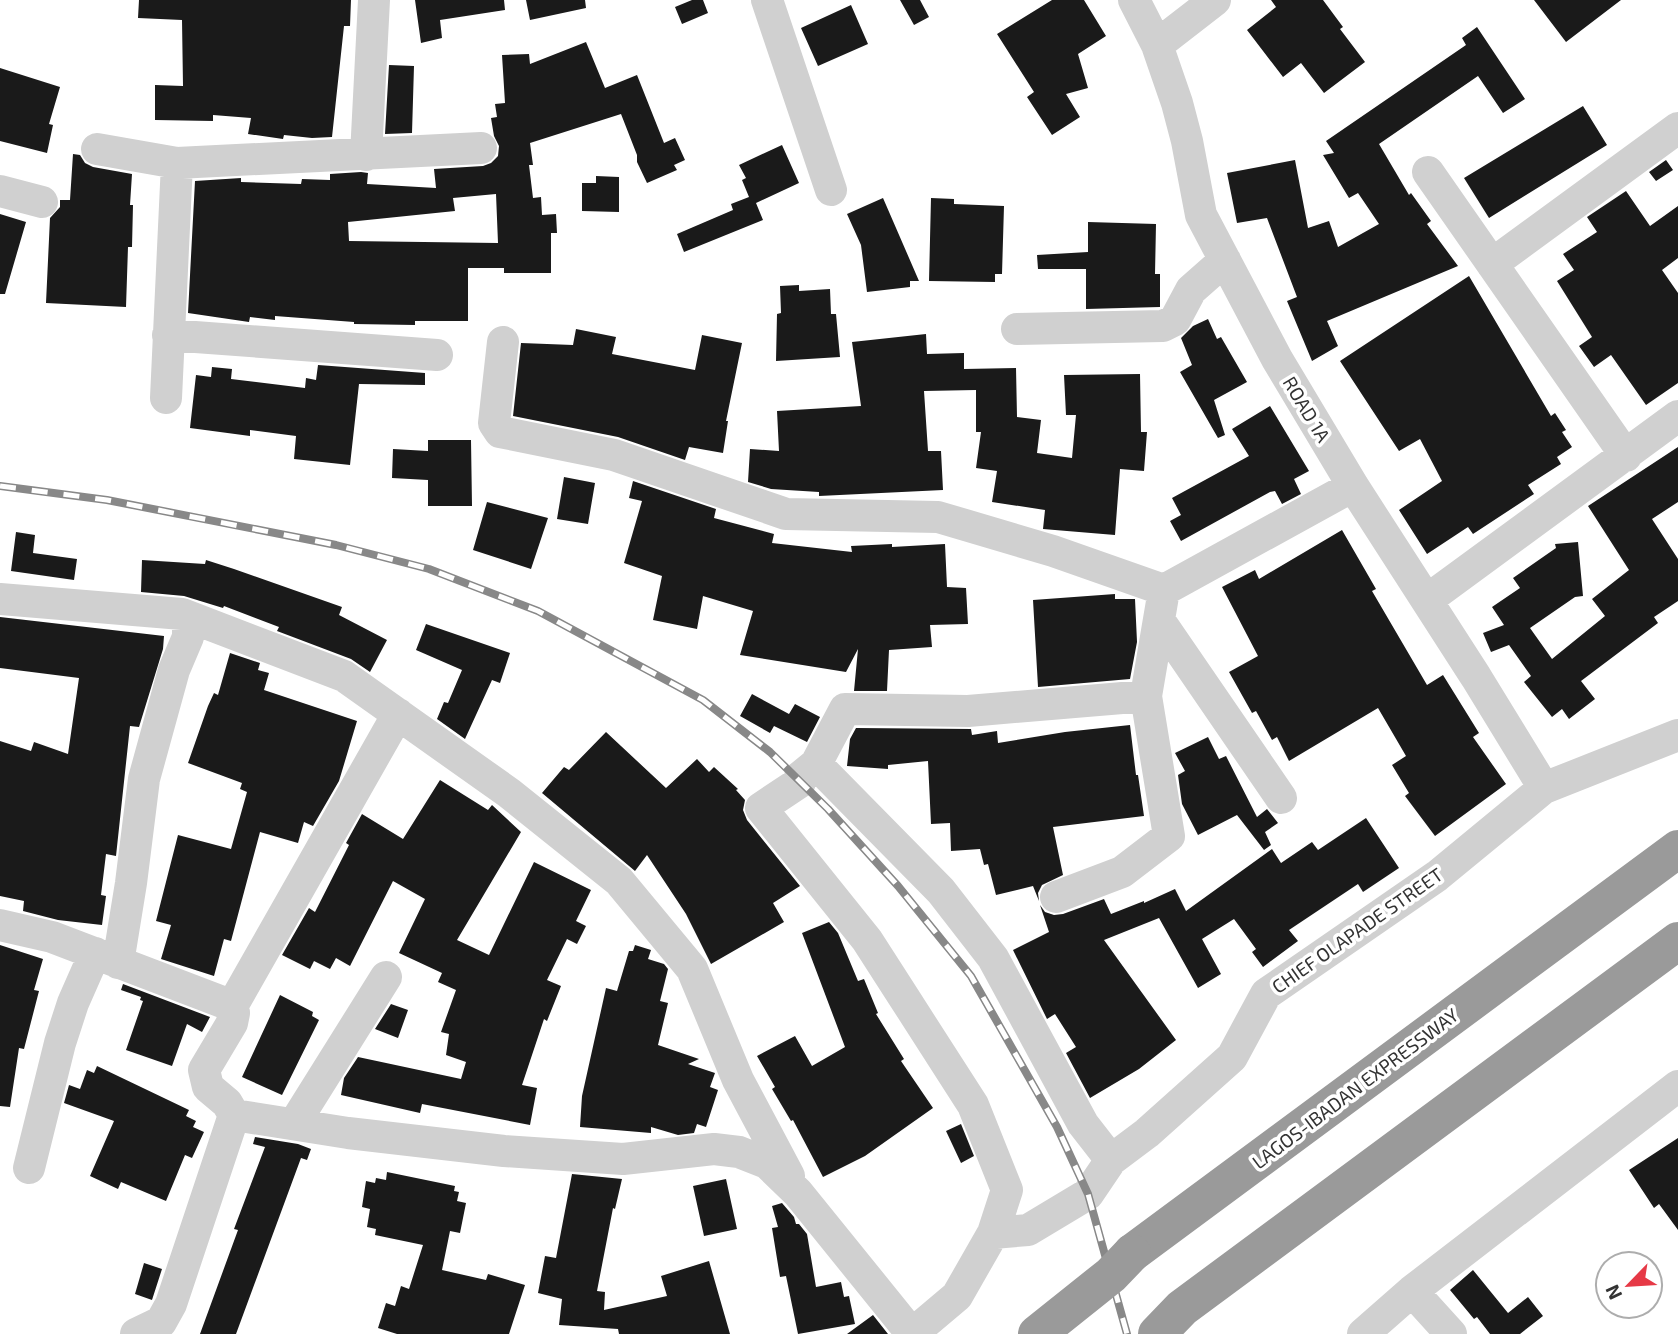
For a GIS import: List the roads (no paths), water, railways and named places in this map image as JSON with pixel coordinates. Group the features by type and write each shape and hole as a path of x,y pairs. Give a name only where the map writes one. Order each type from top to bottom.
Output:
{"highway":[{"name":"LAGOS-IBADAN EXPRESSWAY","path":"1037,1334 1111,1275 1132,1253 1678,849"},
{"path":"1169,1321 1678,941"}],"street":[{"path":"366,155 374,0"},
{"path":"767,0 831,190"},
{"name":"ROAD 1A","path":"1134,0 1157,45 1177,103 1201,215 1277,359 1353,486 1544,788"},
{"path":"1157,45 1215,0"},
{"path":"1492,264 1678,128"},
{"path":"97,149 177,163 481,148"},
{"path":"166,398 177,163"},
{"path":"1428,172 1626,456"},
{"path":"0,191 42,202"},
{"path":"1017,329 1163,326 1175,320 1191,290 1225,260"},
{"path":"168,335 437,355"},
{"path":"503,342 494,423 500,432 614,455 786,514 938,517 1052,551 1161,605 1281,798"},
{"path":"1427,600 1678,416"},
{"path":"1056,897 1122,872 1169,836 1146,696 1161,605 1353,486"},
{"path":"0,599 182,614 344,676 509,793 619,881 692,969 738,1080 798,1193"},
{"path":"29,1168 60,1043 73,1003 106,958 131,883 144,779 174,670 188,636 188,625 182,614"},
{"path":"234,1115 348,1133 503,1151 623,1159 714,1149 739,1152 767,1163 798,1193 912,1334 957,1296 993,1233 1007,1190 973,1105 867,940 761,808 800,782 800,777 816,764 845,709 968,711 1146,696"},
{"path":"231,1008 398,715"},
{"name":"CHIEF OLAPADE STREET","path":"993,1233 1028,1230 1088,1194 1111,1160 1147,1133 1232,1057 1266,994 1437,876 1544,788 1678,735"},
{"path":"816,764 941,891 993,958 1083,1124 1111,1160"},
{"path":"0,925 52,937 225,1003 234,1013 232,1023 204,1070 208,1087 227,1103 234,1115 171,1304 161,1322 136,1334"},
{"path":"295,1124 386,977"},
{"path":"1363,1334 1412,1291 1678,1086"},
{"path":"1412,1291 1451,1334"}],"railway":[{"path":"0,486 107,500 336,545 429,569 538,611 703,700 770,752 828,809 898,886 971,976 1057,1127 1088,1194 1127,1334"}]}
